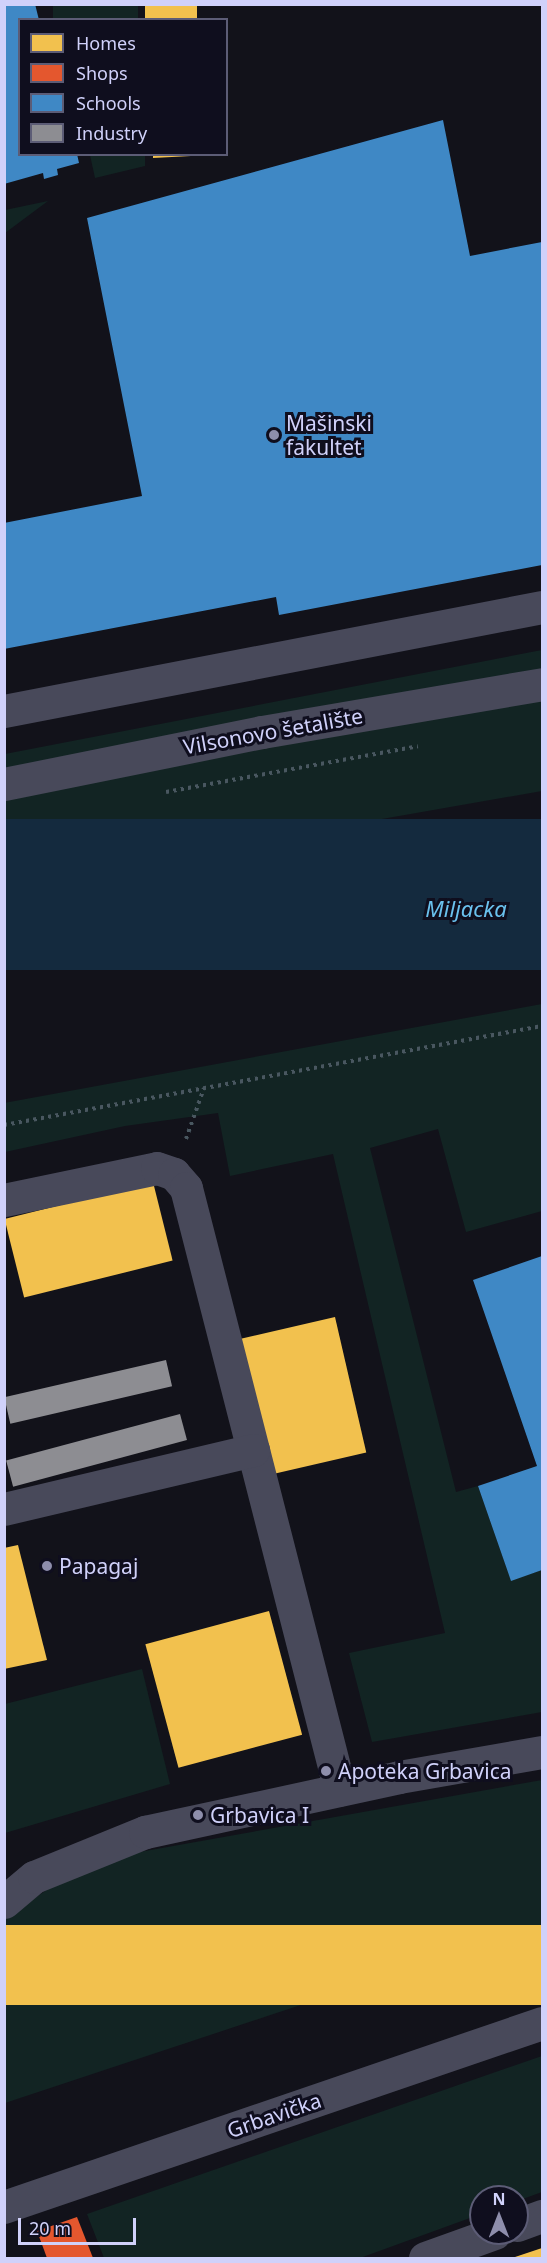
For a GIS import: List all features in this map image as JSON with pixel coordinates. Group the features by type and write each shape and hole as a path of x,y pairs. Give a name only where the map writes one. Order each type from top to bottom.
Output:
{"street":[{"path":"4,711 543,607"},
{"name":"Vilsonovo šetalište","path":"4,784 262,732 543,684"},
{"path":"4,1200 157,1168 174,1174 186,1188 340,1790"},
{"path":"4,1509 253,1450"},
{"path":"4,1902 34,1877 145,1832 340,1790 543,1752"},
{"name":"Grbavička","path":"4,2207 543,2023"},
{"path":"425,2259 469,2243"}],"path":[{"path":"156,794 426,745"},
{"path":"4,1125 543,1026"},
{"path":"174,1174 204,1088"}],"shaded area":[{"path":"53,5 138,5 138,18 53,18"},
{"path":"90,156 145,156 145,166 95,178"},
{"path":"48,201 5,233 5,210"},
{"path":"542,650 542,791 138,862 5,890 5,754"},
{"path":"542,1004 542,1211 466,1232 438,1129 370,1148 456,1492 478,1486 511,1580 542,1570 542,1712 372,1742 349,1653 445,1633 333,1154 230,1176 218,1113 125,1126 5,1152 4,1103"},
{"path":"142,1669 170,1784 5,1833 5,1704"},
{"path":"542,1780 542,1925 5,2103 5,1918 54,1885 134,1853"},
{"path":"542,2056 542,2192 529,2197 529,2185 469,2185 469,2218 360,2258 104,2258 87,2214"}],"water":[{"name":"Miljacka","path":"4,819 542,819 542,970 4,970"}],"building: Homes":[{"path":"145,4 197,4 197,18 145,18"},
{"path":"153,156 191,156 153,158"},
{"path":"153,1182 173,1261 24,1298 5,1219"},
{"path":"335,1317 366,1452 269,1475 238,1339"},
{"path":"18,1545 47,1660 4,1669 4,1548"},
{"path":"269,1611 302,1735 178,1768 145,1644"},
{"path":"4,1925 542,1925 542,2005 4,2005"},
{"path":"542,2248 542,2258 512,2258"}],"building: Shops":[{"path":"77,2217 93,2258 47,2258 37,2231"}],"building: Schools":[{"path":"4,4 35,4 38,18 18,18 18,156 77,156 79,163 57,169 58,175 44,179 43,173 4,184"},
{"name":"Mašinski fakultet","path":"443,120 470,256 542,242 542,565 279,615 276,597 4,649 4,523 142,496 87,218"},
{"path":"542,1256 542,1570 511,1581 478,1486 537,1466 473,1280"}],"building: Industry":[{"path":"166,1360 172,1386 10,1424 4,1397"},
{"path":"180,1414 187,1440 13,1487 6,1461"}],"place":[{"name":"Mašinski fakultet","path":"274,435"},
{"name":"Papagaj","path":"47,1566"},
{"name":"Apoteka Grbavica","path":"326,1771"},
{"name":"Grbavica I","path":"198,1815"}]}
